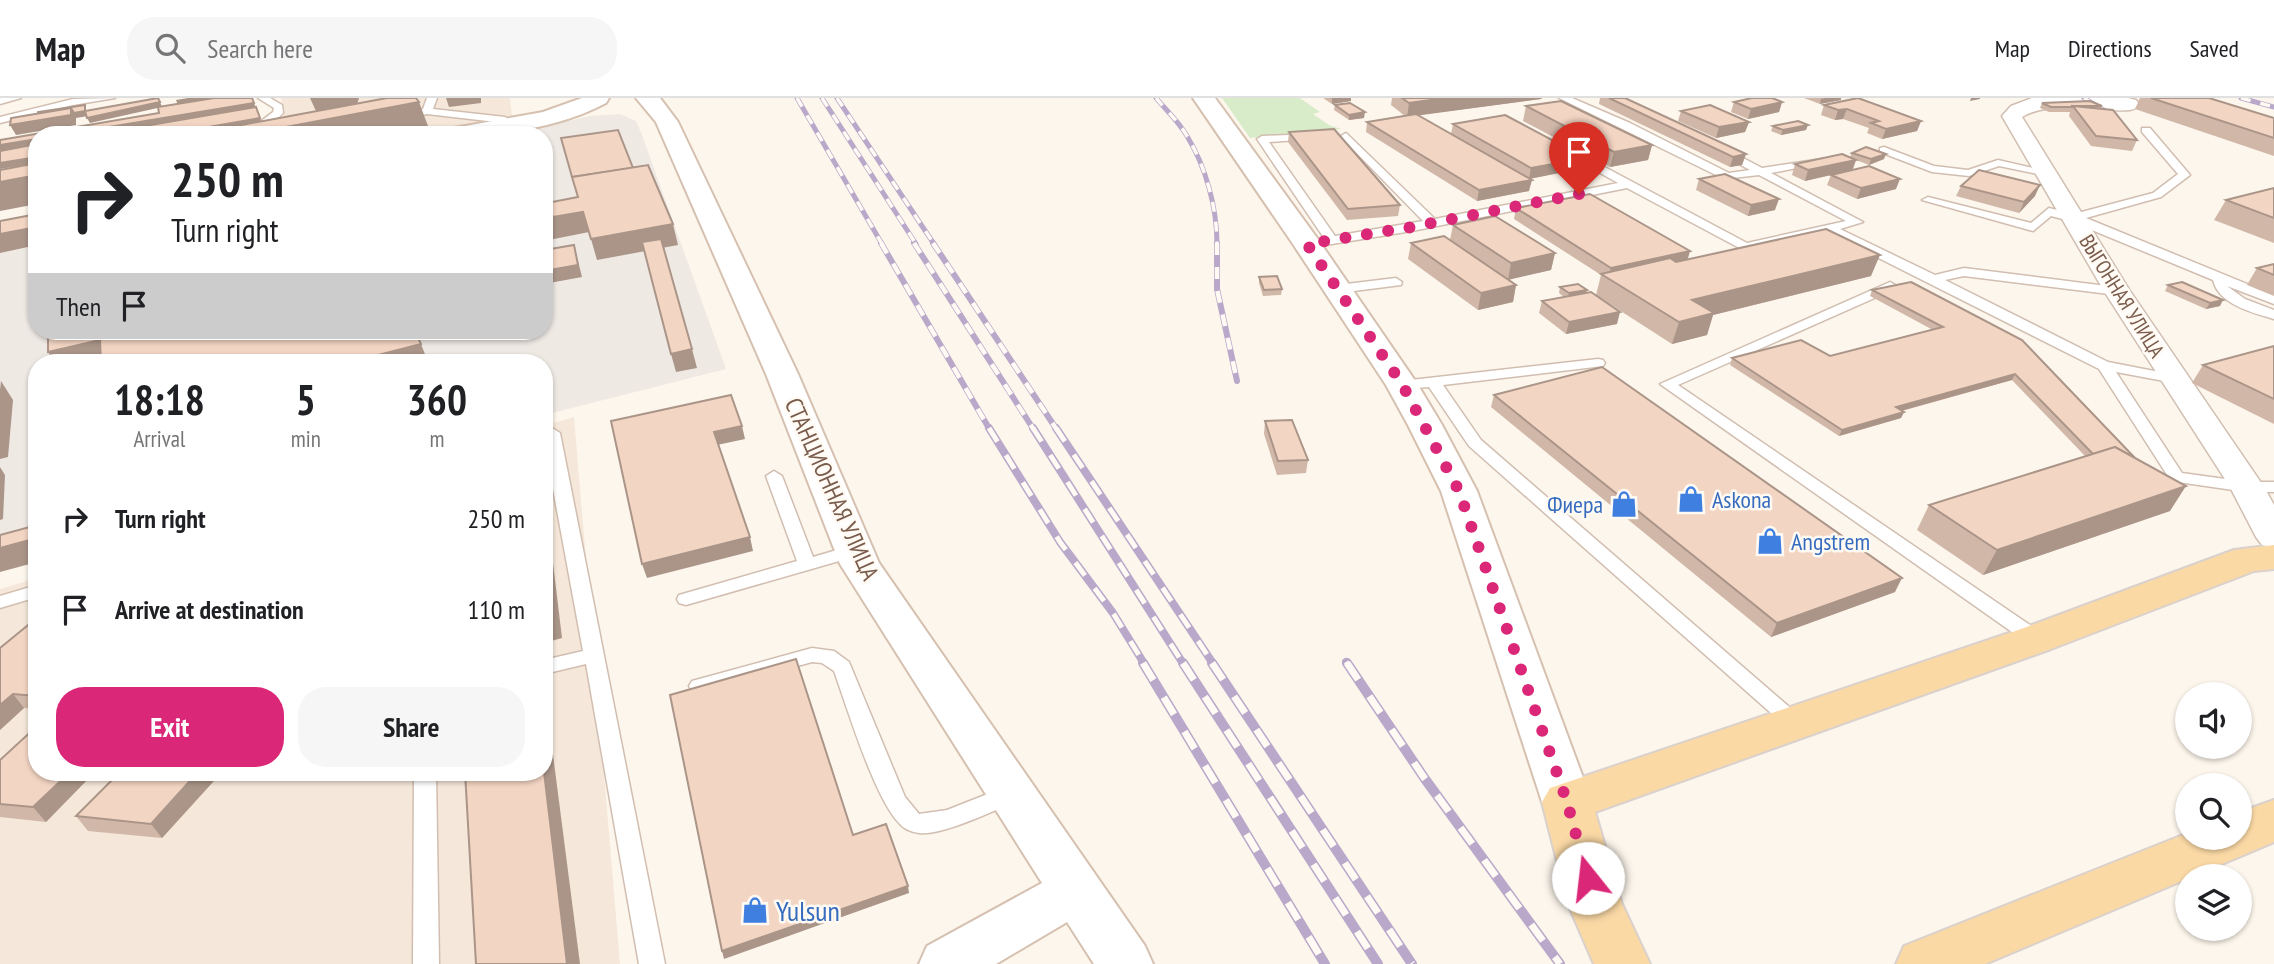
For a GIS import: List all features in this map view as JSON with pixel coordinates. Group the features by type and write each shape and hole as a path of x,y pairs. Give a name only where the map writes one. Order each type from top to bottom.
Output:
{"main road":[{"path":"492,126 521,110 531,98 548,104 604,106 667,122"},
{"name":"СТАНЦИОННАЯ УЛИЦА","path":"647,98 667,122 782,374 854,551 867,575 1125,964"},
{"path":"1204,98 1249,141 1320,243 1338,289 1418,383 1459,491 1567,802 1595,904 1622,964"},
{"path":"508,126 604,106"},
{"path":"1567,802 2036,639 2248,559 2274,557"},
{"path":"2252,829 2274,820"},
{"path":"1924,964 2201,850"},
{"path":"947,964 1076,890"}],"street":[{"name":"ВЫГОННАЯ УЛИЦА","path":"2133,102 2083,98 2017,109 2012,116 2117,291 2247,487 2274,537"}],"lane":[{"path":"0,101 16,98"},
{"path":"0,120 76,100 110,98"},
{"path":"257,126 278,113 279,107 263,98"},
{"path":"427,111 432,98"},
{"path":"1564,98 1626,125 1728,177 1820,161"},
{"path":"387,119 427,111 505,120"},
{"path":"2074,218 2157,195 2184,175 2146,130"},
{"path":"1249,141 1318,135"},
{"path":"1346,136 1432,223"},
{"path":"1559,146 1745,247 1857,222 1765,171 1717,149"},
{"path":"1884,150 1932,169 1969,173 1998,163 2048,173"},
{"path":"1320,243 1629,184"},
{"path":"1928,200 2033,227 2049,212 2074,218 2274,300"},
{"path":"1828,228 2104,366 2175,379"},
{"path":"1933,279 1964,272 2117,291"},
{"path":"2219,278 2219,284 2226,294 2274,315"},
{"path":"1338,289 1396,282"},
{"path":"1890,286 1667,384 2036,639"},
{"path":"1418,383 1598,363"},
{"path":"2104,366 2177,477 2247,487 2274,487"},
{"path":"1418,383 1475,443 1795,723"},
{"path":"553,438 652,964"},
{"path":"774,476 807,565"},
{"path":"687,599 854,551"},
{"path":"0,602 28,594"},
{"path":"553,665 594,655"},
{"path":"699,686 812,655 827,656 842,667 895,801 909,819 919,824 939,820 1013,793"},
{"path":"425,781 426,964"}],"shaded area":[{"path":"281,98 510,98 512,116 464,126 285,126"},
{"path":"620,114 636,121 726,369 553,413 553,354 28,354 28,564 0,572 0,239 28,234 28,340 553,340 553,126 547,126 590,116"},
{"path":"574,417 620,964 0,964 0,589 28,581 28,781 553,781 553,423"}],"green space":[{"path":"1222,98 1300,98 1320,112 1313,114 1329,125 1341,129 1250,138"}],"building":[{"path":"158,98 160,102 87,118 85,111"},
{"path":"214,98 252,98 254,103 115,126 82,126 159,113 158,107"},
{"path":"387,98 416,98 419,102 292,126 236,126"},
{"path":"1402,98 1445,98 1409,103"},
{"path":"1609,98 1625,98 1746,154 1733,157"},
{"path":"1772,98 1782,102 1751,109 1734,102"},
{"path":"1858,98 1921,121 1886,129 1871,123 1879,121 1847,109 1838,110 1824,105"},
{"path":"2151,98 2209,98 2274,118 2274,138"},
{"path":"1561,101 1652,145 1614,152 1526,106"},
{"path":"2090,101 2102,106 2051,107 2042,103"},
{"path":"1350,103 1365,112 1349,115 1335,105"},
{"path":"85,105 85,111 74,113 71,108 38,114 38,112"},
{"path":"1710,105 1749,122 1719,127 1681,111"},
{"path":"2073,106 2113,110 2137,140 2096,136"},
{"path":"256,107 260,118 214,126 145,126"},
{"path":"71,108 71,115 10,125 11,118"},
{"path":"1416,114 1532,180 1479,190 1367,122"},
{"path":"1505,115 1586,158 1531,168 1453,124"},
{"path":"1798,121 1808,125 1783,130 1773,126"},
{"path":"1334,129 1400,205 1348,209 1289,132"},
{"path":"618,130 633,168 572,177 561,138"},
{"path":"28,135 28,140 0,145 0,140"},
{"path":"28,146 28,158 0,163 0,151"},
{"path":"1866,147 1886,154 1871,159 1852,153"},
{"path":"1842,154 1856,160 1808,170 1795,164"},
{"path":"28,165 28,177 0,182 0,170"},
{"path":"648,165 673,224 591,239 583,212 553,217 553,202 578,197 572,177"},
{"path":"1869,166 1900,179 1861,188 1831,175"},
{"path":"1979,170 2040,185 2024,202 1961,186"},
{"path":"1725,174 1779,199 1751,205 1699,179"},
{"path":"2274,188 2274,218 2226,200"},
{"path":"1590,194 1690,251 1611,268 1516,208"},
{"path":"28,216 28,229 0,234 0,221"},
{"path":"1495,216 1555,253 1511,263 1453,225"},
{"path":"1826,229 1880,255 1692,300 1714,313 1679,322 1601,274 1670,258 1676,262"},
{"path":"1444,236 1516,285 1481,293 1411,243"},
{"path":"661,239 692,349 671,354 642,242"},
{"path":"574,245 578,265 553,269 553,248"},
{"path":"2274,264 2274,275 2257,268"},
{"path":"1277,276 1282,289 1264,290 1259,277"},
{"path":"1911,282 2022,340 2135,458 2115,447 2093,454 2015,374 1896,407 1904,412 1842,430 1732,358 1801,340 1830,356 1943,327 1872,290"},
{"path":"2182,282 2223,300 2210,303 2168,285"},
{"path":"1578,284 1587,290 1569,293 1560,287"},
{"path":"1591,292 1620,312 1569,322 1542,301"},
{"path":"48,340 100,340 48,352"},
{"path":"100,340 419,340 421,344 382,354 101,354"},
{"path":"2274,346 2274,399 2203,365"},
{"path":"1602,367 1902,578 1777,623 1494,395"},
{"path":"731,395 742,426 714,432 750,537 642,564 611,421"},
{"path":"1292,420 1308,460 1278,461 1265,421"},
{"path":"2115,447 2186,486 1997,550 1929,505"},
{"path":"28,527 28,540 0,548 0,535"},
{"path":"28,625 28,695 13,694 0,705 0,648"},
{"path":"796,659 853,835 886,824 908,886 722,951 670,695"},
{"path":"28,734 28,781 60,781 33,807 0,804 0,760"},
{"path":"111,781 190,781 151,824 76,816"},
{"path":"466,781 545,781 567,964 476,964"}],"railway":[{"path":"797,98 882,244"},
{"path":"822,98 916,244"},
{"path":"837,98 934,244"},
{"path":"1156,98 1184,131 1200,161 1213,202 1217,244"},
{"path":"2084,98 2105,111"},
{"path":"2241,98 2274,107"},
{"path":"881,243 990,430"},
{"path":"914,243 1034,430"},
{"path":"933,243 1057,430"},
{"path":"1217,244 1217,289 1237,381"},
{"path":"989,428 1060,542 1113,613 1145,665"},
{"path":"1033,428 1184,665"},
{"path":"1056,428 1214,665"},
{"path":"1143,663 1325,964"},
{"path":"1183,663 1378,964"},
{"path":"1212,663 1412,964"},
{"path":"1347,663 1425,779 1560,964"}],"place":[{"name":"Askona","path":"1691,499"},
{"name":"Фиера","path":"1624,504"},
{"name":"Angstrem","path":"1770,541"},
{"name":"Yulsun","path":"755,910"}],"route":[{"path":"1579,194 1412,227 1307,244 1402,384 1459,491 1567,802 1588,878"}]}
